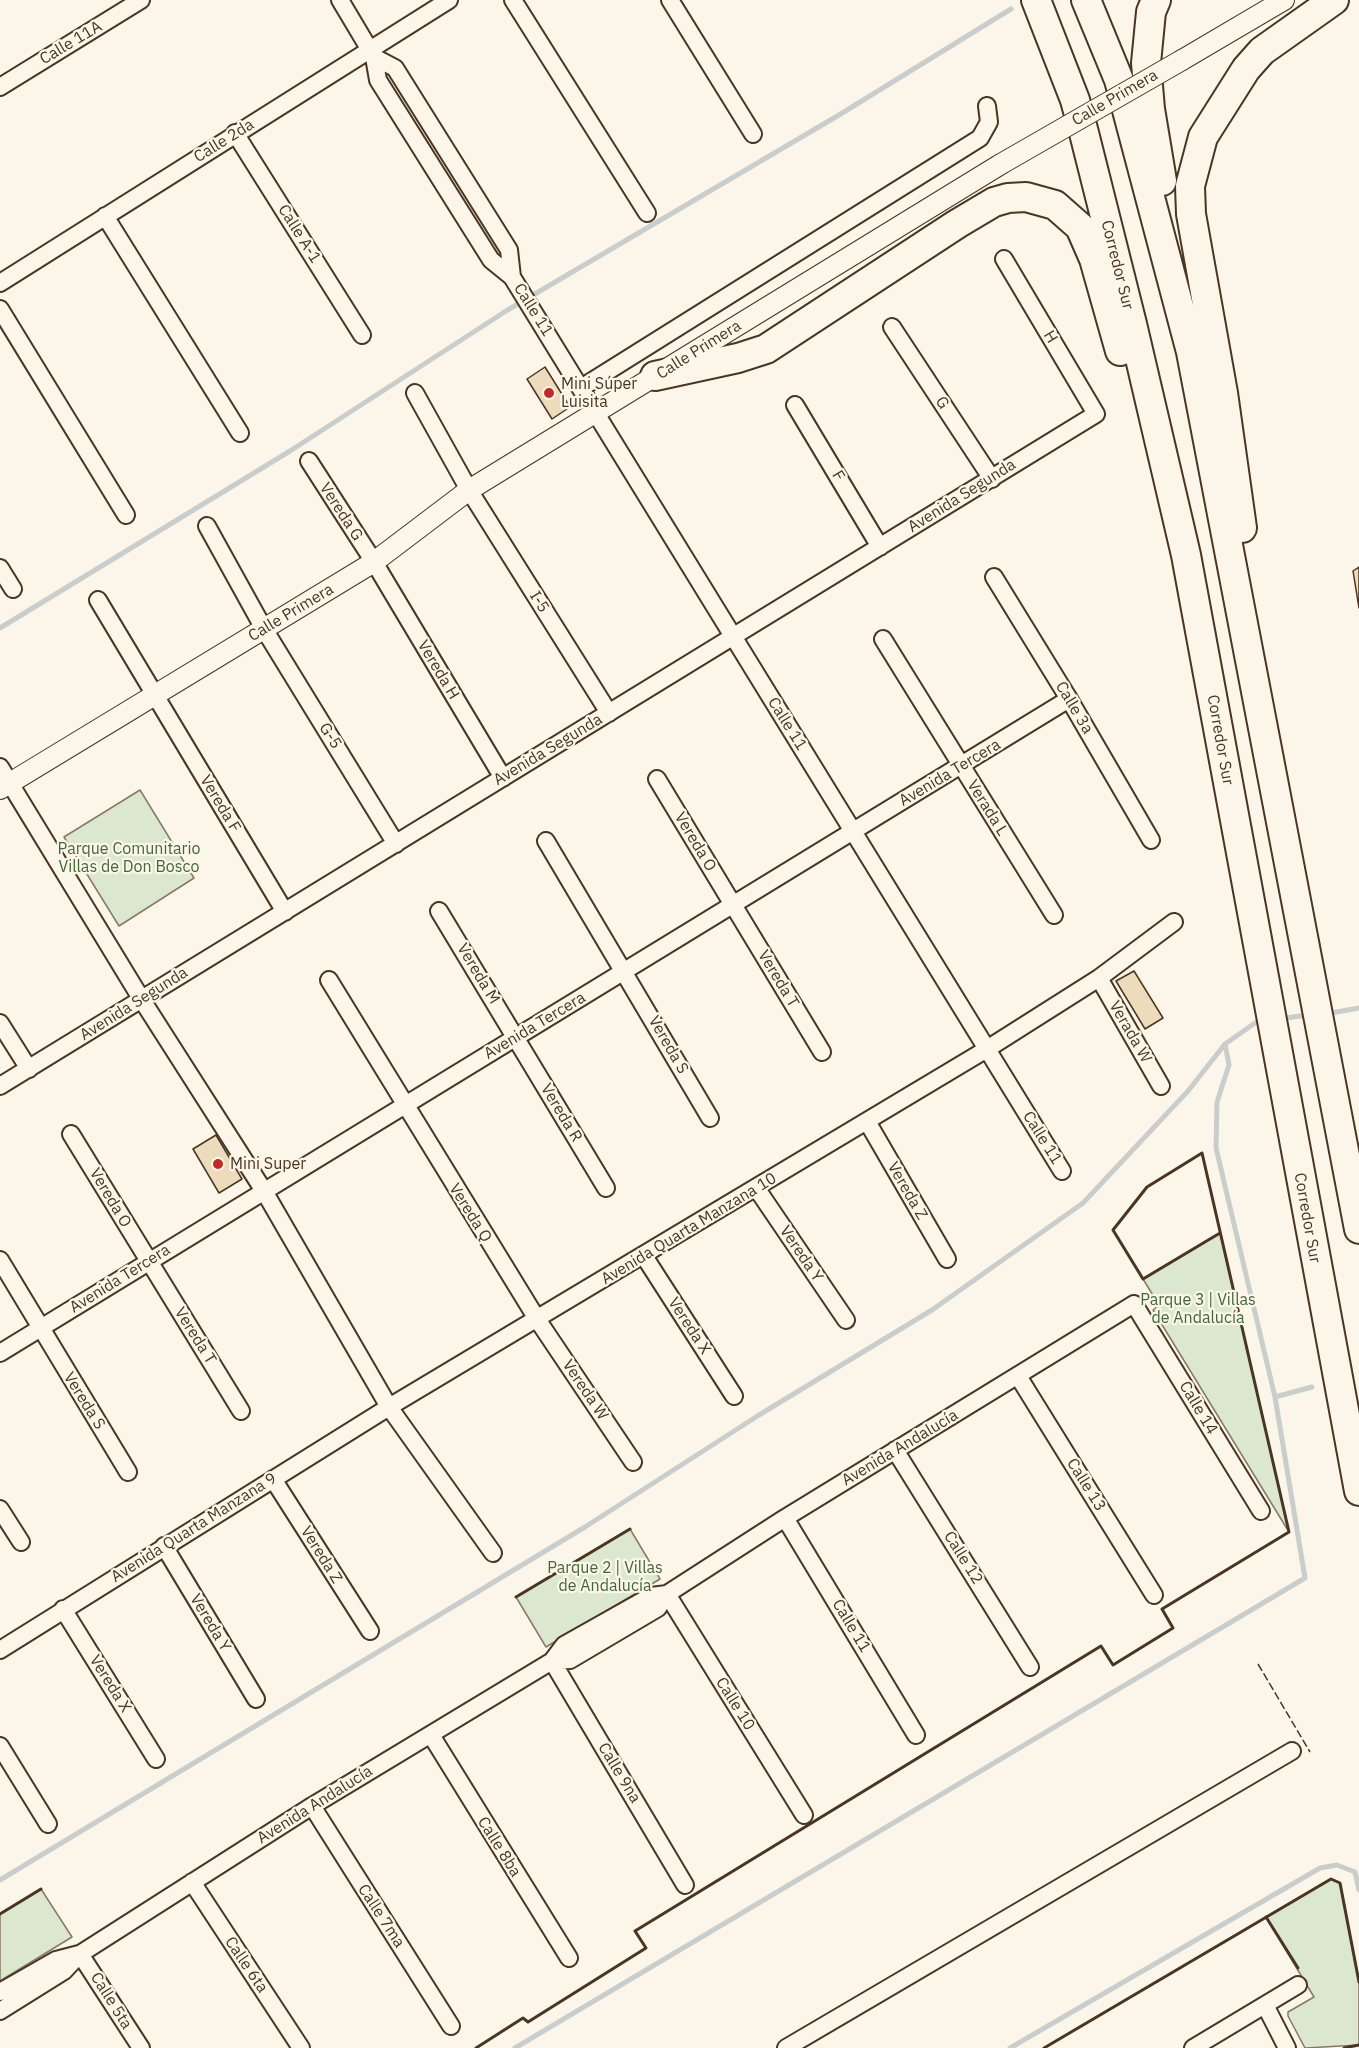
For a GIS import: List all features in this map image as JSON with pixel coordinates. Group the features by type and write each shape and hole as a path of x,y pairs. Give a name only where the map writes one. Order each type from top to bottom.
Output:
{"highway":[{"name":"Corredor Sur","path":"1036,0 1075,99 1132,324 1186,555 1359,1491"},
{"path":"1086,0 1119,80 1191,352"},
{"path":"1156,0 1151,12 1146,63 1150,109 1191,352 1359,1229"},
{"path":"1265,730 1237,479 1191,214 1190,186 1203,137 1246,69 1262,51 1334,0"},
{"path":"655,376 738,358 766,349 994,202 1008,198 1041,200 1055,205 1080,227 1094,259 1186,555"}],"street":[{"name":"Calle 11A","path":"0,87 141,0"},
{"name":"Calle 11","path":"340,0 372,54 378,80 490,260 516,283 1062,1171"},
{"name":"Calle 2da","path":"0,283 235,134 372,54 449,0"},
{"path":"513,0 647,213"},
{"path":"670,0 753,134"},
{"name":"Calle Primera","path":"3,780 156,695 374,562 470,490 1001,164 1284,0"},
{"name":"Calle 11","path":"372,54 395,68 509,250 516,283"},
{"name":"Calle Primera","path":"581,388 980,138 989,122 987,106"},
{"name":"Calle A-1","path":"235,134 362,335"},
{"path":"439,175 455,165"},
{"path":"105,216 240,433"},
{"name":"H","path":"1004,259 1096,414"},
{"path":"0,309 126,515"},
{"name":"G","path":"892,327 992,478"},
{"name":"I-5","path":"415,393 470,490 609,713"},
{"name":"F","path":"795,405 880,547"},
{"name":"Avenida Segunda","path":"0,1086 1096,414"},
{"name":"Vereda G","path":"309,461 374,562"},
{"name":"G-5","path":"207,526 264,629 396,844"},
{"name":"Vereda H","path":"374,562 503,778"},
{"path":"0,568 13,589"},
{"name":"Calle 3a","path":"994,577 1070,699 1151,840"},
{"name":"Vereda F","path":"98,600 285,912"},
{"name":"Verada L","path":"883,639 1054,915"},
{"name":"Avenida Tercera","path":"0,1353 1070,699"},
{"name":"Vereda O","path":"657,779 733,905"},
{"path":"3,780 264,1191 390,1407 493,1553"},
{"name":"Vereda S","path":"546,841 710,1118"},
{"name":"Vereda T","path":"733,905 822,1052"},
{"name":"Vereda M","path":"439,911 516,1038"},
{"name":"Avenida Quarta Manzana 10","path":"390,1407 868,1123 1099,978 1174,922"},
{"name":"Verada W","path":"1099,978 1161,1086"},
{"name":"Vereda Q","path":"329,980 404,1106 537,1319"},
{"path":"0,1023 29,1069"},
{"name":"Vereda R","path":"516,1038 606,1188"},
{"name":"Vereda Z","path":"868,1123 947,1259"},
{"name":"Vereda O","path":"71,1134 149,1262"},
{"name":"Vereda Y","path":"757,1189 846,1320"},
{"name":"Vereda X","path":"644,1256 734,1396"},
{"path":"0,1260 39,1329"},
{"name":"Vereda T","path":"149,1262 241,1411"},
{"name":"Avenida Andalucía","path":"0,2011 64,1971 80,1954 312,1806 552,1661 570,1660 658,1608 667,1594 785,1518 1134,1304"},
{"name":"Calle 14","path":"1134,1304 1261,1511"},
{"name":"Vereda W","path":"537,1319 633,1462"},
{"name":"Vereda S","path":"39,1329 128,1472"},
{"name":"Calle 13","path":"1017,1376 1154,1594"},
{"name":"Avenida Quarta Manzana 9","path":"0,1650 390,1407"},
{"name":"Calle 12","path":"895,1450 1030,1667"},
{"name":"Vereda Z","path":"273,1479 370,1631"},
{"path":"0,1509 21,1542"},
{"name":"Calle 11","path":"785,1518 916,1735"},
{"name":"Vereda Y","path":"164,1546 256,1699"},
{"name":"Calle 10","path":"667,1594 804,1815"},
{"name":"Vereda X","path":"63,1609 156,1759"},
{"name":"Calle 9na","path":"552,1661 685,1885"},
{"name":"Calle 8ba","path":"431,1735 569,1958"},
{"path":"0,1746 48,1824"},
{"path":"786,2048 1292,1751"},
{"name":"Calle 7ma","path":"312,1806 451,2026"},
{"name":"Calle 6ta","path":"192,1882 301,2048"},
{"name":"Avenida Andalucía","path":"0,1992 56,1960 80,1954"},
{"name":"Calle 5ta","path":"80,1954 141,2048"},
{"path":"1193,2048 1298,1986"},
{"path":"1265,2005 1287,2048"}],"green space":[{"name":"Parque Comunitario Villas de Don Bosco","path":"140,790 194,878 119,926 64,837"},
{"name":"Parque 3 | Villas de Andalucía","path":"1220,1233 1289,1532 1153,1310 1159,1305 1143,1279"},
{"name":"Parque 2 | Villas de Andalucía","path":"630,1529 660,1579 546,1647 516,1597"},
{"path":"1331,1879 1340,1883 1359,1982 1359,2045 1305,2048 1288,2012 1314,1997 1266,1917"},
{"path":"41,1889 72,1937 0,1981 0,1914"}],"building":[{"name":"Mini Súper Luisita","path":"545,367 570,407 552,419 527,379"},
{"path":"1359,567 1359,608 1353,571"},
{"path":"1134,971 1163,1018 1145,1029 1116,981"},
{"name":"Mini Super","path":"216,1135 242,1179 219,1193 193,1149"}],"waterway":[{"path":"0,628 290,451 506,311 839,115 1011,9"},
{"path":"1331,1013 1359,1008"},
{"path":"1279,1019 1307,1015"},
{"path":"0,1880 585,1527 759,1415 932,1310 1083,1203 1188,1091 1225,1044 1255,1023"},
{"path":"1225,1044 1229,1065 1217,1102 1216,1148 1275,1397"},
{"path":"515,2048 1305,1578 1275,1397 1312,1387"},
{"path":"1010,2048 1320,1868 1337,1865 1355,1872 1359,1890"}],"fence":[{"path":"1258,1664 1310,1752"}],"wall":[{"path":"476,2048 523,2018 528,2022 646,1948 635,1931 1101,1646 1113,1665 1173,1628 1162,1609 1289,1532 1202,1153 1147,1187 1113,1230 1143,1279 1220,1233"},
{"path":"516,1597 630,1529"},
{"path":"1044,2048 1331,1879 1340,1883 1359,1982"},
{"path":"0,1914 41,1889"},
{"path":"1266,1917 1298,1968"},
{"path":"1344,2048 1359,2045"}],"place":[{"name":"Mini Súper Luisita","path":"549,393"},
{"name":"Mini Super","path":"218,1164"}]}
